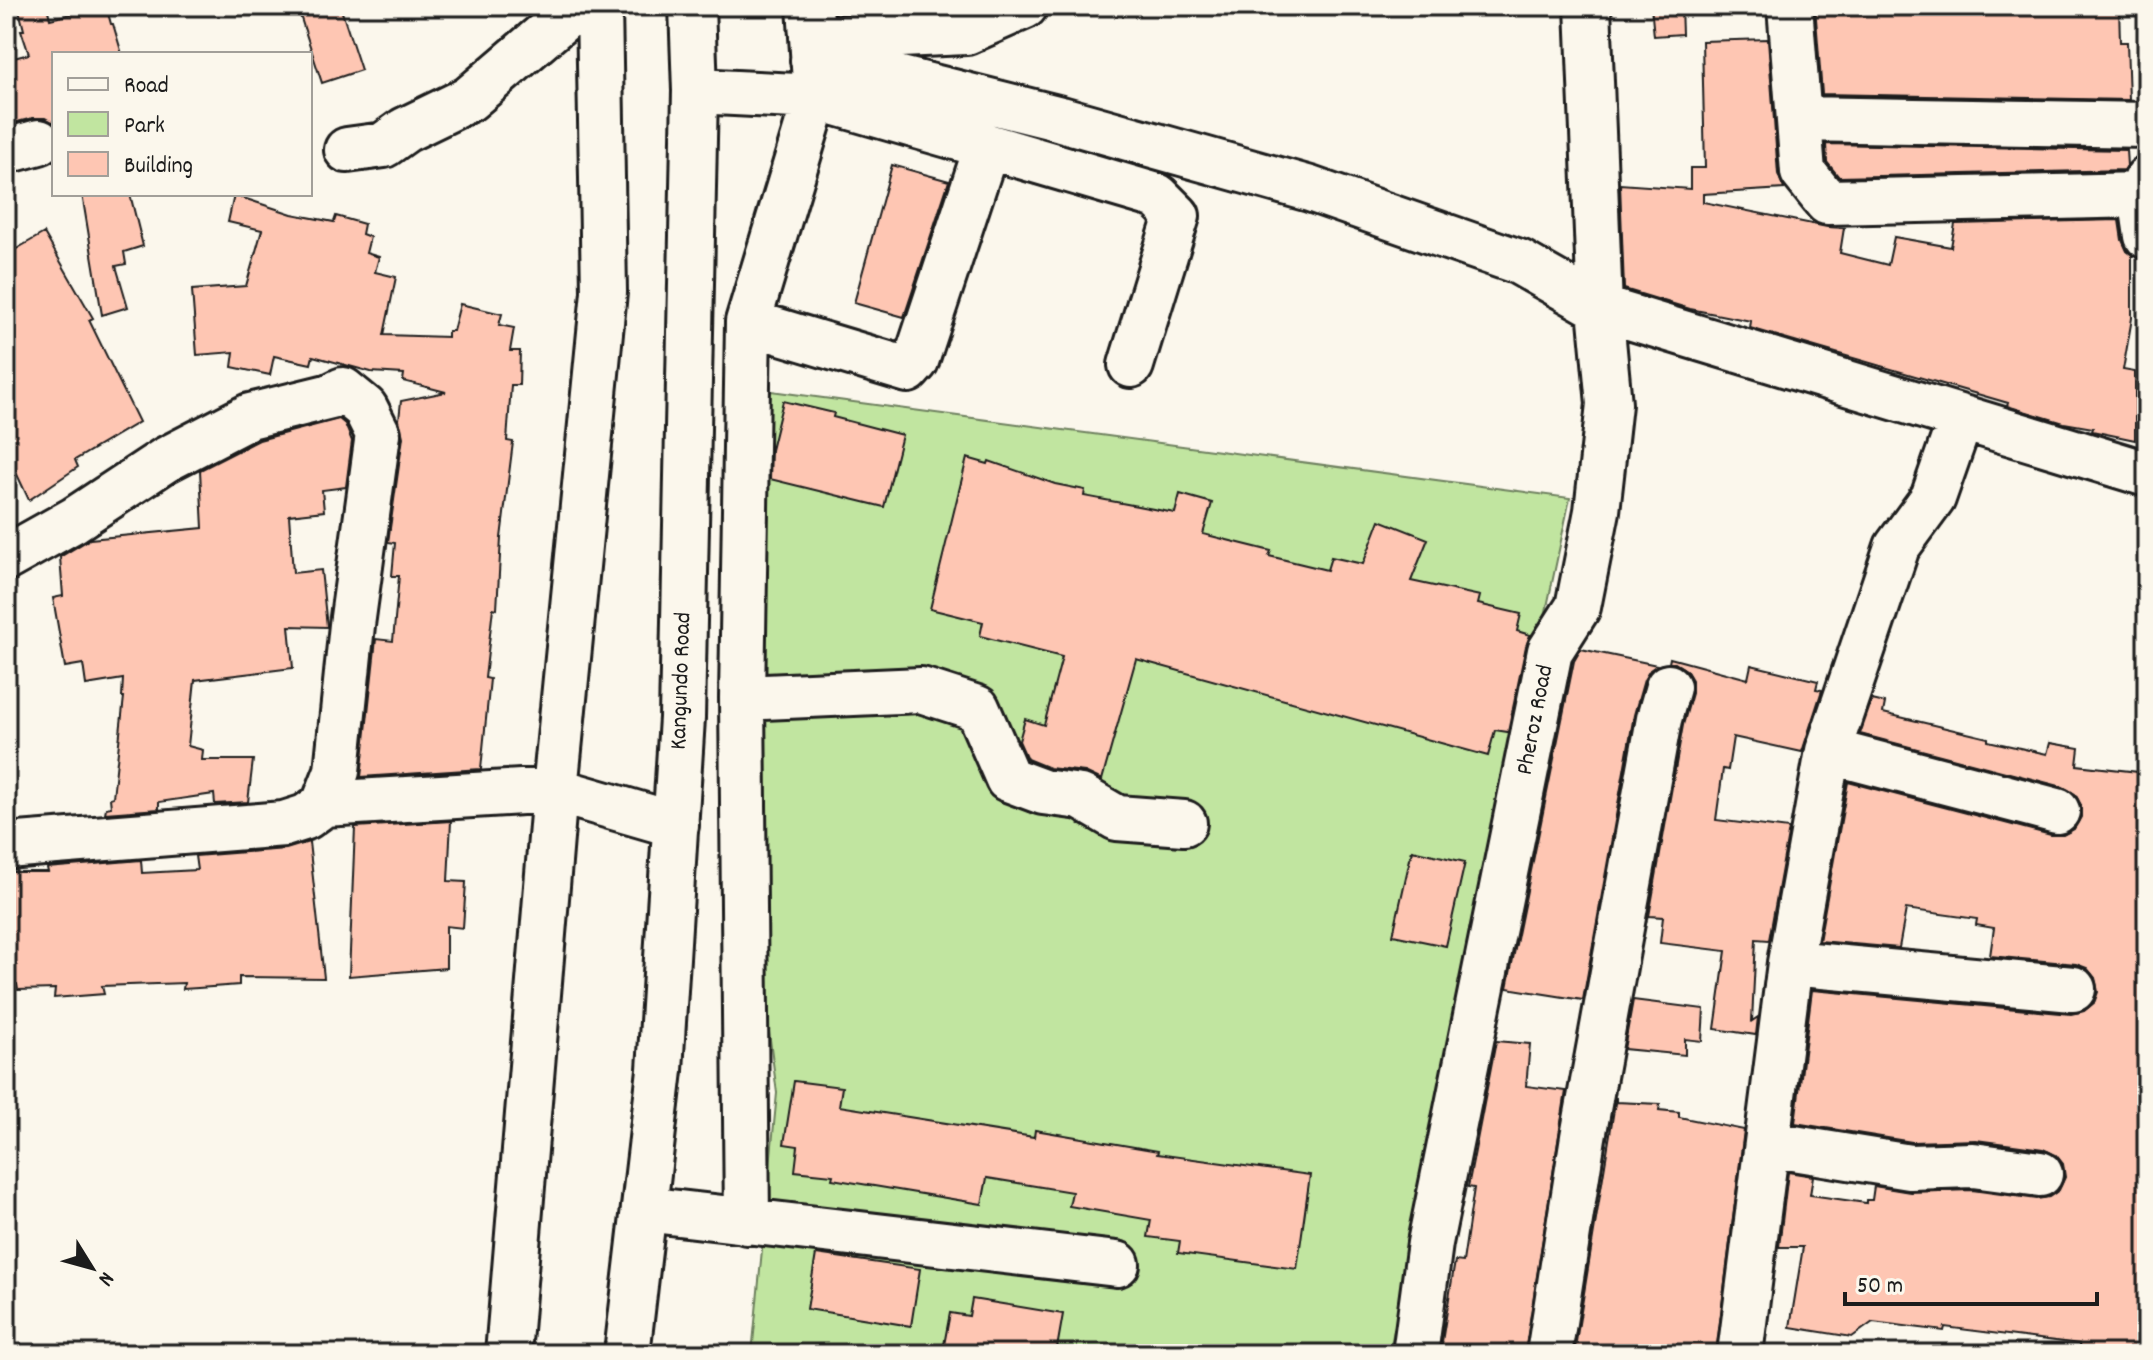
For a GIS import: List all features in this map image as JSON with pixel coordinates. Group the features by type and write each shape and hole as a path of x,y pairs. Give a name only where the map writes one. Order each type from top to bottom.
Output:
{"main road":[{"path":"347,150 384,145 405,130 469,99 578,6"},
{"path":"508,1354 555,790 604,292 599,6"},
{"name":"Kangundo Road","path":"627,1354 660,1070 676,825 685,625 695,91 692,6"},
{"path":"695,91 813,50 966,32 1025,6"},
{"name":"Pheroz Road","path":"1415,1354 1430,1243 1550,651 1578,607 1597,511 1609,404 1600,308 1588,6"},
{"path":"1790,6 1803,172 1827,202 2145,203"},
{"path":"813,50 987,146 1157,196 1177,216 1131,365"},
{"path":"813,50 1310,189 1519,262 1600,308 2147,474"},
{"path":"747,1222 742,698 748,322 813,50"},
{"path":"1800,119 2147,125"},
{"path":"748,322 908,370 916,361 987,146"},
{"path":"6,558 74,520 165,460 250,416 331,396 343,390 365,408 378,434 352,625 337,771 324,804"},
{"path":"1740,1354 1790,963 1828,751 1897,547 1933,498 1961,418"},
{"path":"1549,1354 1583,1137 1659,719 1668,687"},
{"path":"742,698 921,690 977,708 1008,779 1043,792 1081,797 1117,818 1184,823"},
{"path":"1828,751 2057,811"},
{"path":"6,846 284,824 306,817 324,804 555,790 676,825"},
{"path":"1790,963 2073,989"},
{"path":"1769,1144 1910,1167 1973,1165 2040,1174"},
{"path":"644,1209 1117,1264"}],"green space":[{"path":"771,391 1570,498 1389,1354 752,1354 777,1093 730,733"}],"building":[{"path":"18,6 47,6 50,19 106,6 121,52 52,52 52,122 45,118 33,118 9,124 6,113 6,60 29,54 21,30 24,30"},
{"path":"297,6 340,6 361,70 322,83"},
{"path":"1651,6 1681,6 1682,34 1654,36"},
{"path":"1815,6 2119,6 2120,42 2127,42 2129,100 1822,94"},
{"path":"1768,39 1778,174 1784,189 1703,194 1703,202 1844,228 1840,253 1888,265 1894,237 1951,247 1955,224 2119,220 2122,240 2132,255 2132,318 2123,370 2135,372 2135,440 2064,423 2007,406 2008,403 1750,328 1751,321 1690,309 1624,289 1620,184 1690,189 1690,168 1705,168 1702,41"},
{"path":"1826,144 2126,150 2127,166 2124,170 1839,177 1827,162"},
{"path":"892,165 949,181 904,317 854,303"},
{"path":"82,196 130,196 143,246 124,252 126,264 116,266 128,307 102,315"},
{"path":"234,196 237,196 292,214 334,222 336,216 364,224 362,234 370,237 366,253 379,257 375,272 396,277 384,335 448,337 448,331 453,331 460,304 502,314 499,325 514,328 510,351 520,351 519,385 511,385 507,441 513,442 501,538 497,609 493,608 485,678 490,679 481,769 361,777 376,639 393,641 399,576 392,576 395,543 388,542 403,437 399,420 401,401 446,392 403,381 404,374 371,372 313,356 311,364 274,356 270,375 232,367 234,352 197,355 192,290 246,286 262,230 228,222"},
{"path":"44,233 93,318 89,320 139,422 75,460 78,467 29,500 6,451 6,255"},
{"path":"783,401 834,413 833,417 902,435 884,507 770,479 771,450"},
{"path":"339,419 345,424 352,441 346,487 322,490 324,511 289,515 293,573 321,570 327,627 289,626 293,668 195,680 188,746 203,750 202,760 253,760 248,802 215,804 214,794 159,802 159,809 105,813 106,808 111,807 110,798 113,797 124,697 123,679 86,685 83,664 65,667 53,598 63,596 60,557 90,539 203,528 200,470 259,440"},
{"path":"967,458 988,464 989,461 1055,484 1085,490 1084,496 1175,513 1180,494 1212,503 1203,534 1271,551 1269,556 1327,570 1331,557 1363,564 1380,520 1428,539 1411,581 1480,596 1478,604 1521,614 1517,631 1530,635 1508,732 1495,730 1488,756 1136,659 1102,780 1085,772 1049,768 1027,759 1019,741 1025,719 1044,725 1062,657 980,636 983,622 930,609"},
{"path":"1581,649 1657,665 1644,680 1634,715 1583,1000 1507,988 1574,661"},
{"path":"1670,658 1748,679 1751,665 1818,681 1816,689 1822,690 1802,752 1733,737 1728,770 1723,769 1716,820 1789,829 1769,940 1756,939 1752,1021 1758,1017 1756,1035 1715,1029 1726,951 1660,943 1663,917 1649,916 1683,725 1692,693 1692,680 1686,670 1669,663"},
{"path":"1872,700 1885,703 1883,713 1988,738 1988,741 2047,754 2050,743 2079,748 2077,765 2147,773 2147,1354 2080,1354 2079,1344 1945,1327 1944,1331 1873,1322 1852,1337 1790,1327 1803,1247 1779,1247 1788,1172 1813,1176 1810,1195 1866,1203 1866,1200 1872,1200 1874,1186 1910,1192 1972,1190 2037,1199 2049,1197 2059,1190 2065,1177 2063,1164 2056,1155 2043,1149 1976,1140 1912,1142 1795,1123 1812,990 2071,1014 2084,1011 2094,1003 2098,992 2095,978 2087,968 2076,964 1990,956 1994,928 1976,925 1977,919 1906,909 1899,948 1819,941 1848,782 2051,835 2063,835 2074,829 2081,817 2081,805 2075,794 2063,787 1860,734"},
{"path":"451,821 448,881 466,882 463,928 446,926 446,968 349,976 355,827"},
{"path":"309,842 324,978 239,977 239,985 183,989 184,983 102,986 104,994 54,998 55,989 18,990 17,984 6,985 6,941 11,940 10,872 48,872 47,868 141,860 142,873 197,870 195,856 286,849"},
{"path":"1412,850 1465,862 1446,946 1393,935"},
{"path":"1633,1000 1704,1009 1702,1041 1685,1039 1685,1055 1624,1049"},
{"path":"1496,1041 1530,1044 1526,1086 1566,1091 1525,1354 1440,1354 1455,1261 1463,1262 1474,1188 1468,1187"},
{"path":"794,1081 842,1087 839,1106 1034,1137 1035,1130 1158,1151 1157,1154 1310,1175 1297,1269 1178,1253 1180,1241 1148,1237 1151,1220 1069,1206 1072,1192 987,1178 982,1204 832,1179 833,1175 795,1171 798,1146 784,1144"},
{"path":"1616,1097 1616,1102 1660,1104 1659,1110 1679,1112 1679,1117 1744,1130 1716,1354 1574,1354"},
{"path":"816,1254 920,1269 911,1326 807,1309"},
{"path":"972,1299 1063,1314 1056,1354 998,1354 944,1345 950,1313 969,1316"}]}
